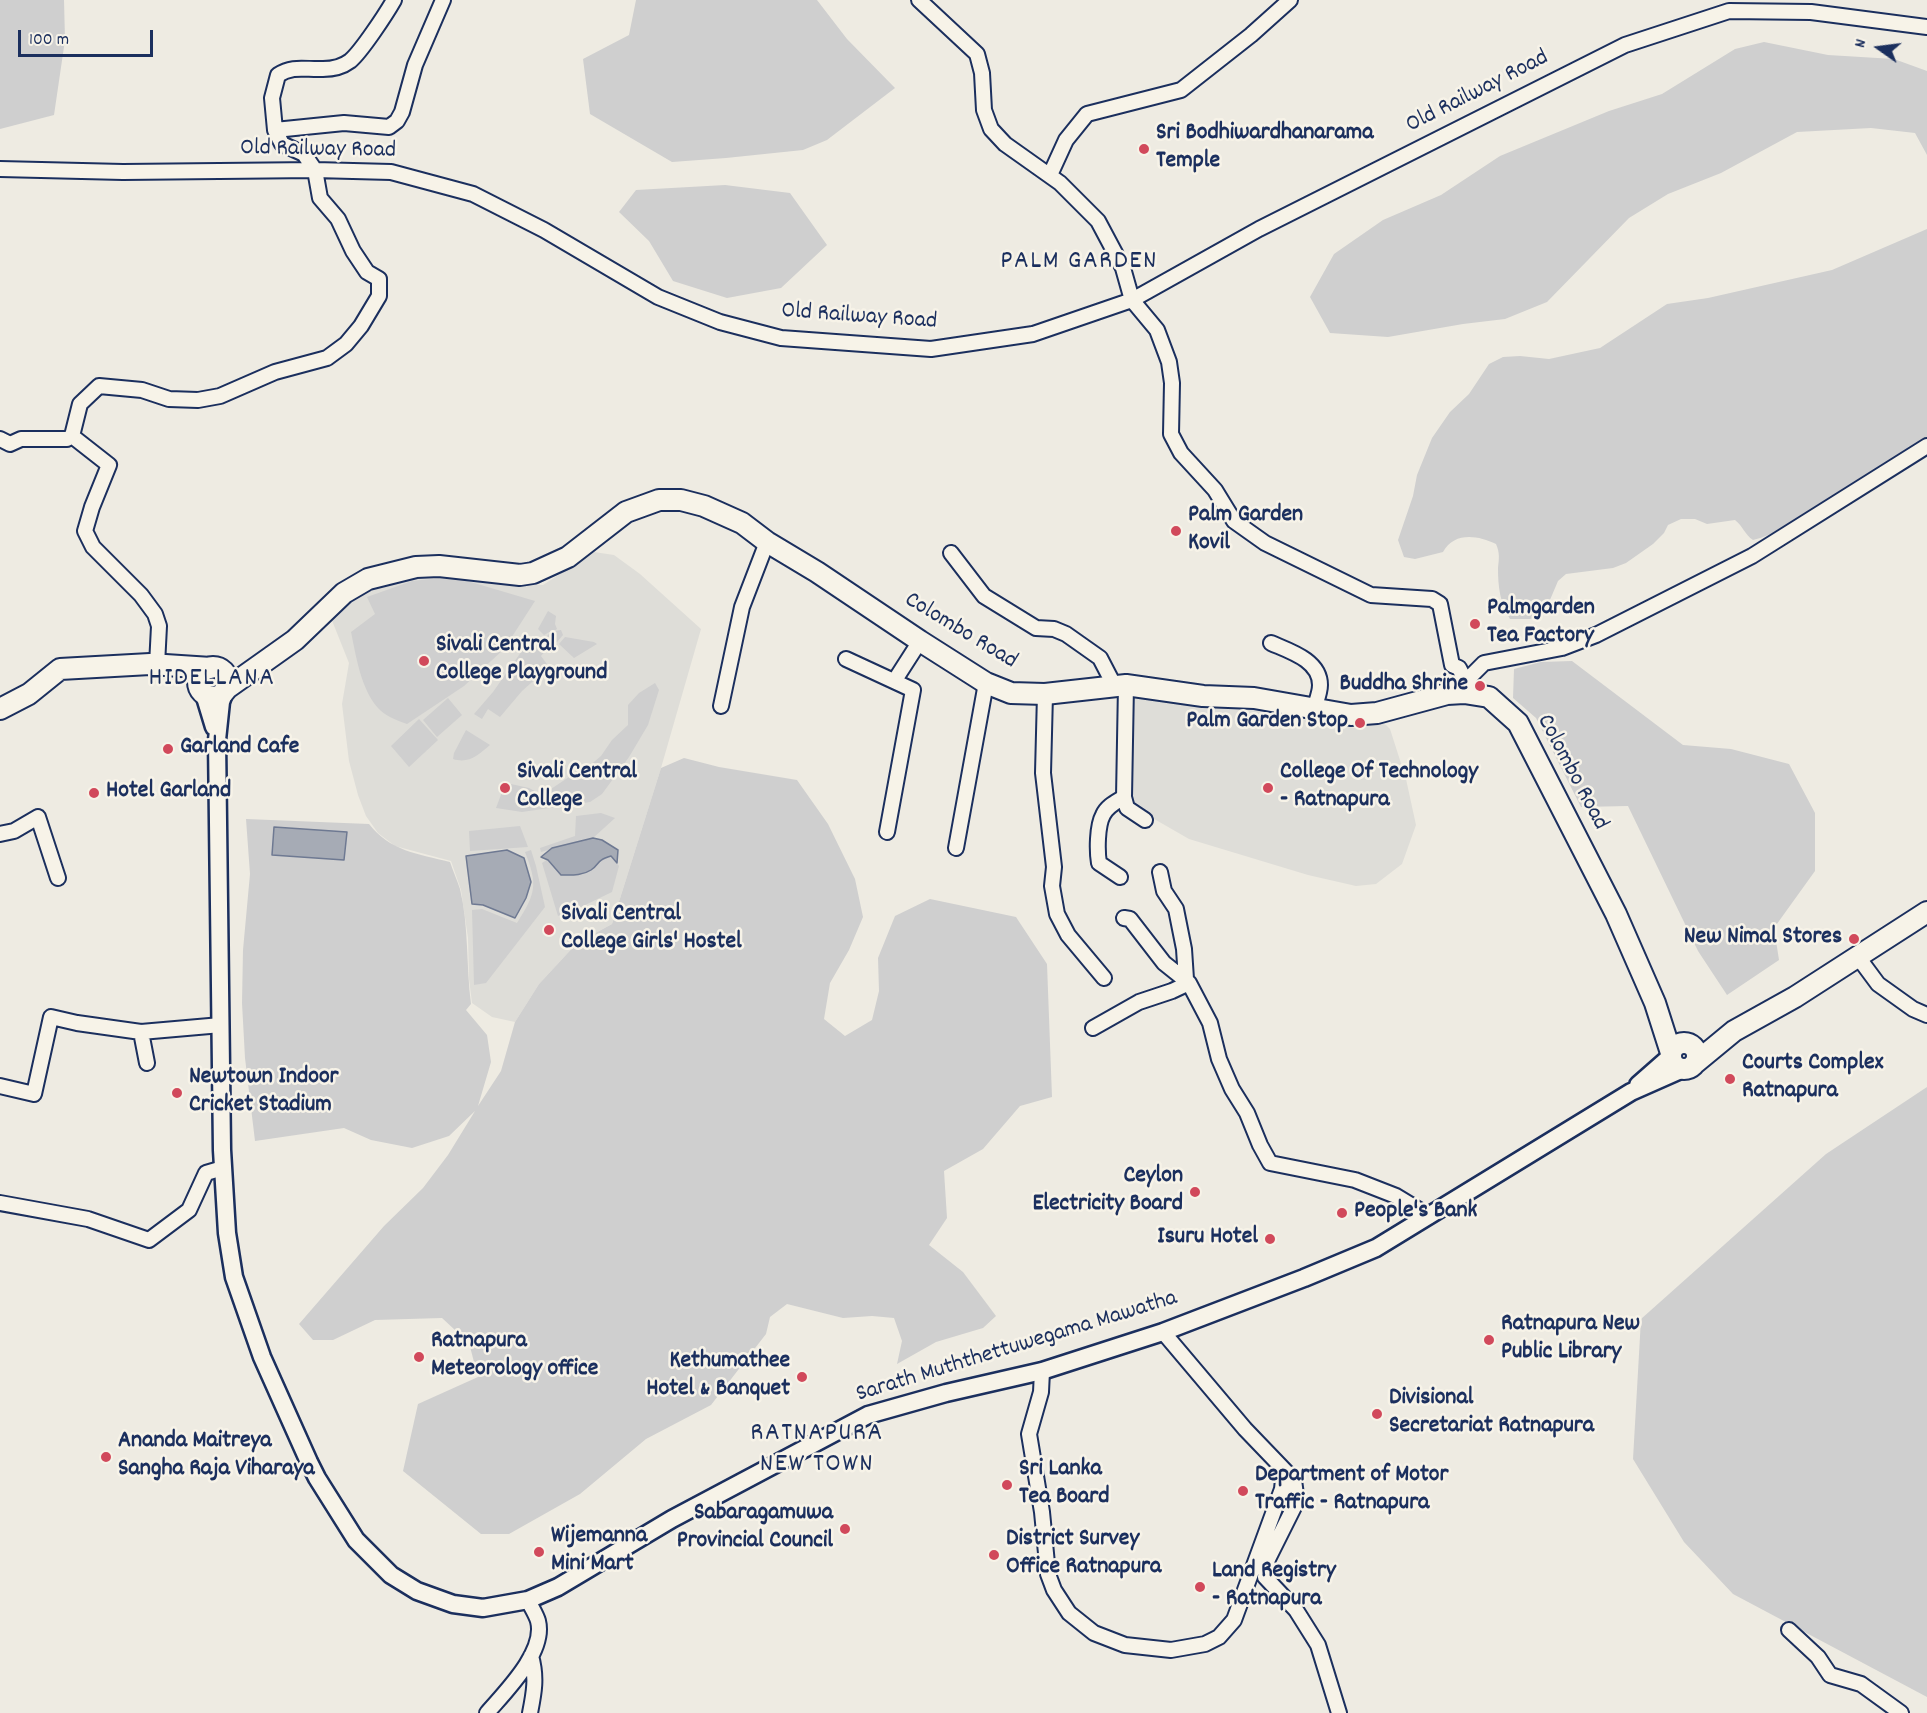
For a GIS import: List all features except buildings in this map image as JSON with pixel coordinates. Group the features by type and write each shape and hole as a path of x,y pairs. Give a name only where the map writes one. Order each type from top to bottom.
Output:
{"highway":[{"name":"Colombo Road","path":"226,690 295,640 344,593 368,579 416,567 440,566 520,575 533,573 568,557 626,512 659,500 681,500 704,506 742,523 767,542 817,572 920,642 987,682 1011,693 1045,694 1120,685 1203,696 1254,698 1351,715 1377,713 1466,688 1489,697 1518,723 1616,914 1655,1003 1682,1055"},
{"name":"Colombo Road","path":"0,709 29,694 60,669 154,664 213,668 239,665 276,654"},
{"name":"Colombo Road","path":"154,664 203,693"},
{"path":"213,668 223,672 226,676 226,690 215,697 203,693 198,682 206,670 213,668"},
{"path":"1682,1055 1734,1031 1795,997 1927,912"}],"main road":[{"path":"217,740 221,702 226,690"},
{"path":"203,693 210,709 217,740"},
{"name":"Sarath Muththettuwegama Mawatha","path":"217,740 223,1168 227,1233 234,1277 259,1347 317,1478 356,1540 391,1575 417,1591 453,1604 483,1608 528,1600 558,1587 672,1519 868,1415 946,1393 1042,1371 1163,1332 1376,1248 1631,1092 1682,1055"}],"street":[{"path":"0,439 10,444 21,439 68,439 72,436 80,404 99,386 142,390 169,399 198,400 220,396 275,372 327,358 346,344 361,326 379,296 378,279 367,272 353,252 338,219 320,198 315,170 304,154 282,144 275,130 272,98 278,75 285,71 301,67 321,69 339,67 352,60 394,0"},
{"path":"275,130 344,123 389,126 397,121 402,112 415,65 442,0"},
{"path":"919,0 977,54 982,73 984,110 991,129 1005,144 1050,175 1098,221 1123,268 1132,300 1157,330 1169,362 1172,383 1171,434 1181,453 1215,490 1233,521 1265,543 1371,595 1432,599 1440,604 1452,665 1459,668 1466,688"},
{"path":"1050,175 1065,140 1087,114 1181,90 1251,35 1290,0"},
{"name":"Old Railway Road","path":"0,169 123,172 315,170 391,172 473,194 544,230 658,297 720,322 781,338 931,349 1034,334 1132,300 1258,229 1625,45 1729,11 1812,12 1927,27"},
{"path":"72,436 109,465 85,531 93,547 141,595 155,614 159,627 154,664"},
{"path":"1466,688 1470,677 1484,663 1570,645 1596,635 1752,556 1927,446"},
{"path":"721,706 742,607 767,542"},
{"path":"951,553 984,596 1036,628 1054,629 1066,634 1100,658 1120,685 1124,797 1127,808 1145,819"},
{"path":"894,680 920,642"},
{"path":"1271,643 1301,657 1317,672 1320,686 1314,709"},
{"path":"846,659 913,690 887,832"},
{"path":"956,848 987,682"},
{"path":"1045,694 1043,772 1054,867 1052,886 1057,914 1068,935 1104,978"},
{"path":"1120,877 1099,863 1097,850 1102,816 1112,804 1124,797"},
{"path":"0,834 14,831 38,817 58,879"},
{"path":"1161,872 1164,891 1176,909 1184,949 1187,981"},
{"path":"1124,918 1130,920 1164,963 1187,981 1210,1023 1219,1059 1232,1089 1247,1113 1260,1146 1270,1163 1355,1180 1396,1196 1428,1216"},
{"path":"1858,957 1878,984 1913,1009 1927,1015"},
{"path":"1093,1028 1139,1002 1172,991 1187,981"},
{"path":"0,1086 34,1094 51,1017 141,1032 221,1025"},
{"path":"141,1032 147,1063"},
{"path":"0,1203 88,1219 149,1240 189,1210 206,1173 223,1168"},
{"path":"1163,1332 1245,1429 1294,1480 1296,1495 1293,1507 1268,1559 1265,1577 1296,1610 1318,1645 1339,1713"},
{"path":"1042,1371 1041,1392 1029,1434 1042,1512 1048,1574 1054,1590 1069,1613 1094,1633 1125,1645 1171,1650 1205,1644 1219,1636 1234,1620 1282,1489 1284,1470"},
{"path":"487,1713 531,1656 539,1632 538,1622 528,1600"},
{"path":"1789,1630 1818,1657 1830,1675 1862,1684 1901,1713"},
{"path":"530,1713 536,1684 531,1656"}],"shaded area":[{"path":"0,0 64,0 65,40 54,115 0,129"},
{"path":"636,0 817,0 847,39 895,88 827,140 803,150 672,162 590,114 583,59 629,35"},
{"path":"1764,42 1828,55 1894,59 1927,71 1927,155 1915,133 1871,128 1797,132 1721,173 1668,194 1629,218 1547,302 1505,319 1388,337 1330,333 1310,297 1334,254 1383,220 1441,195 1500,156 1609,111 1662,94 1735,49"},
{"path":"725,185 790,193 827,245 781,288 727,298 673,281 649,241 619,212 636,190"},
{"path":"1927,229 1927,437 1843,491 1777,531 1753,540 1735,520 1707,524 1695,519 1681,519 1668,525 1664,533 1653,544 1626,563 1613,568 1566,574 1558,581 1544,614 1530,619 1510,619 1507,613 1499,588 1499,556 1496,544 1474,537 1466,537 1453,541 1443,552 1415,559 1404,557 1398,540 1413,496 1417,475 1432,438 1450,412 1469,394 1489,364 1503,357 1549,359 1600,348 1667,304 1708,298 1832,270"},
{"name":"Sivali Central College","path":"594,552 614,555 640,574 701,629 661,768 612,924 577,943 539,984 515,1022 492,1017 472,1003 468,938 461,890 451,861 395,846 378,833 366,816 349,761 342,704 349,663 331,618 358,589 448,570 488,583 543,585"},
{"name":"Sivali Central College Playground","path":"440,578 464,580 535,601 504,649 464,686 407,724 384,713 372,700 360,672 351,632 375,614 367,597 412,581"},
{"path":"548,611 556,616 557,629 554,631 561,630 563,635 557,642 551,643 546,637 553,630 544,635 538,629"},
{"path":"565,637 597,644 574,658 559,644"},
{"path":"531,638 546,650 541,656 549,667 522,691 500,717 488,709 482,719 474,714 493,692"},
{"path":"1572,661 1683,745 1731,749 1789,764 1815,813 1815,871 1774,928 1779,960 1727,995 1698,951 1628,806 1581,807 1536,718 1513,698 1514,669 1541,662"},
{"path":"655,683 659,690 648,725 629,757 602,794 590,802 522,812 496,808 502,792 511,784 529,788 542,795 588,767 601,756 612,740 628,725 628,705 639,693"},
{"path":"448,698 462,715 437,737 423,720"},
{"name":"College Of Technology - Ratnapura","path":"1132,698 1263,708 1309,721 1355,728 1380,723 1386,725 1390,729 1406,779 1416,825 1402,864 1376,884 1356,886 1308,875 1189,839 1149,816 1132,805 1129,797"},
{"path":"419,719 438,740 409,767 391,746"},
{"path":"466,730 490,745 469,759 453,759 454,753"},
{"path":"684,758 719,767 797,780 828,824 855,879 863,917 849,950 830,983 824,1019 845,1036 872,1020 879,991 878,958 895,916 930,899 1016,917 1047,964 1052,1097 1020,1106 983,1149 944,1171 947,1218 929,1245 963,1272 996,1316 983,1328 936,1342 897,1364 902,1341 894,1318 872,1316 843,1318 787,1304 770,1317 766,1334 711,1405 646,1439 580,1494 509,1534 481,1534 403,1471 418,1404 478,1377 469,1343 442,1318 375,1320 333,1340 313,1340 299,1324 384,1226 423,1188 448,1155 475,1111 449,1136 412,1148 371,1140 344,1128 255,1141 245,1058 242,1003 243,950 250,874 246,819 369,824 395,846 416,854 450,862 460,889 465,917 471,1004 466,1010 487,1035 491,1062 478,1106 501,1071 515,1022 539,984 577,943 612,924 661,768"},
{"path":"601,813 615,818 593,838 541,852 540,848 575,836 576,816"},
{"path":"520,826 528,847 470,851 469,831"},
{"path":"274,827 347,832 344,860 272,855"},
{"path":"593,838 602,840 618,850 617,863 611,856 584,873 561,875 548,860 541,857 552,848"},
{"path":"507,850 524,858 531,882 526,898 515,918 483,905 472,904 466,856"},
{"path":"531,850 545,907 486,983 474,985 472,910 482,909 517,923 528,904 533,889 532,873 525,852"},
{"path":"612,856 619,866 612,892 558,916 542,863 548,859 561,875 576,875 588,872 601,861"},
{"path":"1927,1087 1927,1697 1733,1594 1684,1542 1633,1459 1641,1319 1826,1154"}],"place":[{"name":"Sri Bodhiwardhanarama Temple","path":"1144,149"},
{"name":"Palm Garden Kovil","path":"1176,531"},
{"name":"Palmgarden Tea Factory","path":"1475,624"},
{"name":"Sivali Central College Playground","path":"424,661"},
{"name":"Buddha Shrine","path":"1480,686"},
{"name":"Palm Garden Stop","path":"1360,723"},
{"name":"Garland Cafe","path":"168,749"},
{"name":"Sivali Central College","path":"505,788"},
{"name":"College Of Technology - Ratnapura","path":"1268,788"},
{"name":"Hotel Garland","path":"94,793"},
{"name":"Sivali Central College Girls' Hostel","path":"549,930"},
{"name":"New Nimal Stores","path":"1854,939"},
{"name":"Courts Complex Ratnapura","path":"1730,1079"},
{"name":"Newtown Indoor Cricket Stadium","path":"177,1093"},
{"name":"Ceylon Electricity Board","path":"1195,1192"},
{"name":"People's Bank","path":"1342,1213"},
{"name":"Isuru Hotel","path":"1270,1239"},
{"name":"Ratnapura New Public Library","path":"1489,1340"},
{"name":"Ratnapura Meteorology office","path":"419,1357"},
{"name":"Kethumathee Hotel & Banquet","path":"802,1377"},
{"name":"Divisional Secretariat Ratnapura","path":"1377,1414"},
{"name":"Ananda Maitreya Sangha Raja Viharaya","path":"106,1457"},
{"name":"Sri Lanka Tea Board","path":"1007,1485"},
{"name":"Department of Motor Traffic - Ratnapura","path":"1243,1491"},
{"name":"Sabaragamuwa Provincial Council","path":"845,1529"},
{"name":"Wijemanna Mini Mart","path":"539,1552"},
{"name":"District Survey Office Ratnapura","path":"994,1555"},
{"name":"Land Registry - Ratnapura","path":"1200,1587"}],"district":[{"name":"PALM GARDEN","path":"1079,263"},
{"name":"HIDELLANA","path":"212,680"},
{"name":"RATNAPURA NEW TOWN","path":"817,1450"}]}
